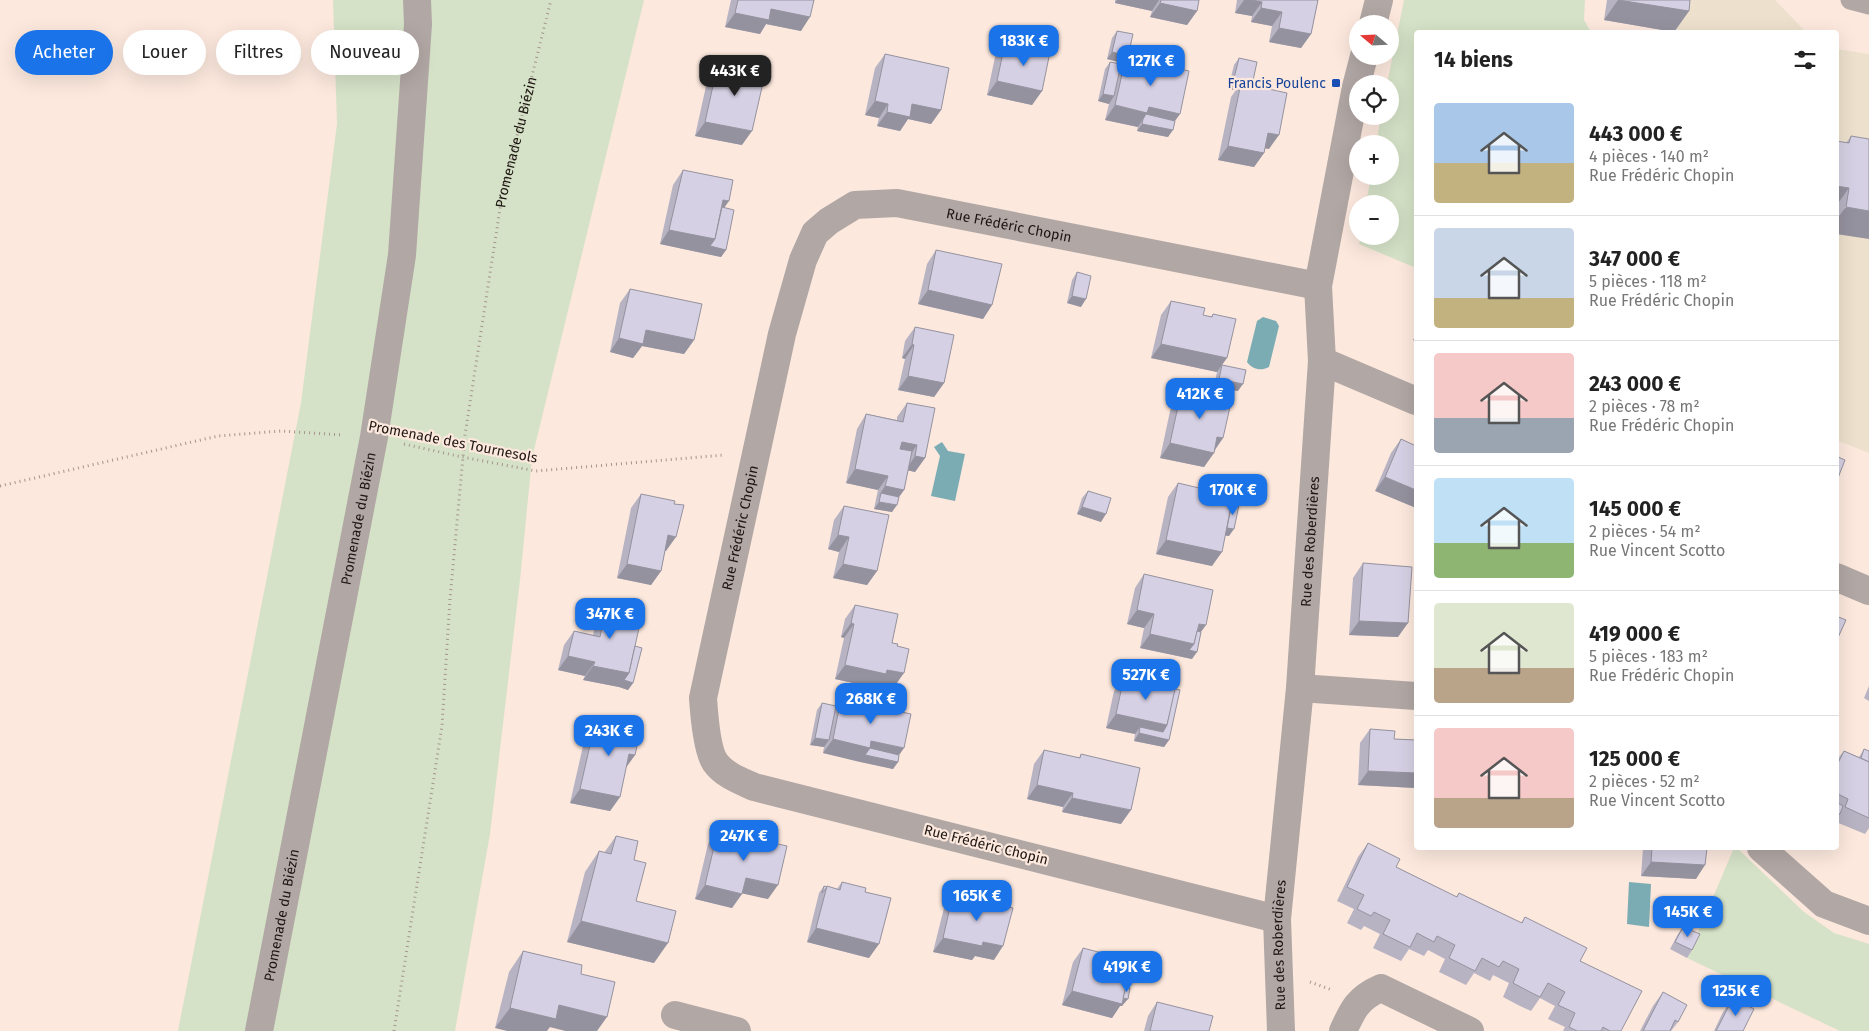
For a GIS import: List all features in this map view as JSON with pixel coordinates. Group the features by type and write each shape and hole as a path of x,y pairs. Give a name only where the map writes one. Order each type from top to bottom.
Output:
{"street":[{"name":"Promenade du Biézin","path":"259,1031 374,437 402,255 418,24 417,0"},
{"path":"1375,15 1379,0"},
{"name":"Rue des Roberdières","path":"1281,1031 1277,919 1300,688 1322,361 1318,286 1362,65"},
{"name":"Rue Frédéric Chopin","path":"1277,919 754,787 734,778 715,762 706,728 704,698 782,334 803,260 815,233 829,221 855,205 897,203 1318,286"},
{"path":"1322,361 1414,400"},
{"path":"1839,578 1869,591"},
{"path":"1300,688 1414,696"},
{"path":"1763,850 1824,904 1869,921"},
{"path":"1343,1031 1353,1009 1367,995 1381,988 1470,1031"},
{"path":"675,1016 737,1031"}],"lane":[{"path":"1850,0 1869,5"}],"path":[{"name":"Promenade du Biézin","path":"394,1031 442,726 462,457 502,196 551,0"},
{"name":"Promenade des Tournesols","path":"0,486 218,436 281,432 374,437 536,471 758,452"},
{"path":"1279,970 1361,1001"}],"shaded area":[{"path":"1680,0 1775,0 1804,30 1674,30"},
{"path":"1839,49 1869,54 1869,453 1839,441"}],"green space":[{"path":"333,0 644,0 532,458 520,580 490,834 455,1031 178,1031 301,403 337,124 335,75 419,75 419,30 334,30"},
{"path":"1404,0 1585,0 1584,20 1590,30 1414,30 1414,267 1361,245 1399,245 1399,195 1368,195 1369,185 1399,185 1399,135 1378,135 1379,125 1399,125 1399,75 1389,75 1391,65 1399,65 1399,25"},
{"path":"1733,850 1739,850 1804,912 1834,933 1869,944 1869,1031 1840,1031 1687,958"}],"water":[{"path":"1263,317 1276,321 1279,326 1269,367 1260,369 1252,367 1247,362 1257,321"},
{"path":"942,442 948,451 965,454 955,501 931,496 940,456 934,447"},
{"path":"1629,882 1651,884 1649,927 1627,924"}],"building":[{"path":"738,0 814,0 810,17 771,9 769,20 735,13"},
{"path":"1161,0 1199,0 1197,11 1160,3"},
{"path":"1251,0 1318,0 1311,34 1279,28 1282,12 1261,8 1262,2"},
{"path":"1618,0 1690,0 1689,11"},
{"path":"1117,31 1133,34 1128,56 1112,52"},
{"path":"1005,43 1050,52 1042,91 997,81"},
{"path":"885,54 949,68 941,110 912,104 910,117 887,112 888,104 875,101"},
{"path":"1126,57 1189,71 1180,114 1149,107 1147,113 1115,105"},
{"path":"1239,58 1257,62 1252,85 1233,82"},
{"path":"1110,62 1121,64 1114,96 1103,94"},
{"path":"718,63 765,74 752,131 705,122"},
{"path":"1241,83 1287,93 1279,135 1268,133 1264,153 1228,146"},
{"path":"1146,114 1175,121 1173,130 1142,124"},
{"path":"1851,136 1869,139 1869,211 1846,207 1849,188 1839,186 1839,141 1849,143"},
{"path":"683,170 733,180 729,201 723,200 715,239 669,230"},
{"path":"722,207 734,210 726,250 710,246 715,239"},
{"path":"936,250 1002,264 992,305 928,290"},
{"path":"1077,272 1091,276 1086,299 1072,296"},
{"path":"630,289 702,304 694,340 646,330 643,344 619,338"},
{"path":"1171,301 1205,308 1203,315 1212,317 1213,314 1236,319 1227,358 1161,344"},
{"path":"915,327 954,335 944,383 908,376 914,345 912,344"},
{"path":"1222,365 1246,370 1243,384 1219,379"},
{"path":"1182,388 1232,398 1223,438 1217,437 1214,453 1170,443"},
{"path":"907,403 935,408 925,458 915,456 917,445 902,442 900,449 912,451 904,490 885,486 888,476 855,469 866,414 903,422"},
{"path":"1401,439 1414,445 1414,489 1385,477"},
{"path":"1839,457 1845,460 1839,475"},
{"path":"1178,483 1233,496 1222,552 1166,540"},
{"path":"1088,491 1111,498 1106,514 1082,507"},
{"path":"881,493 899,497 897,505 879,502"},
{"path":"641,494 675,501 674,504 684,505 676,537 668,535 661,571 627,564"},
{"path":"1232,503 1239,505 1234,529 1227,528"},
{"path":"844,506 889,515 877,571 843,564 849,537 838,535"},
{"path":"1363,563 1412,567 1408,623 1359,621"},
{"path":"1144,574 1213,590 1206,625 1199,624 1194,644 1150,634 1154,614 1137,610"},
{"path":"607,602 643,610 629,673 593,666 595,662 568,656 574,631 600,637"},
{"path":"855,605 898,614 892,643 909,649 904,673 887,670 886,674 845,665 854,624 851,623"},
{"path":"1839,617 1846,620 1839,635"},
{"path":"1197,631 1201,632 1197,652 1189,650 1194,644"},
{"path":"635,646 642,648 633,683 624,680 629,673"},
{"path":"1124,677 1176,688 1167,725 1116,714"},
{"path":"1175,689 1180,690 1169,740 1139,733 1140,727 1163,732 1167,725"},
{"path":"841,699 911,714 904,748 871,741 870,748 833,739"},
{"path":"822,703 836,706 829,740 815,738"},
{"path":"596,719 641,728 635,755 629,754 620,797 580,789"},
{"path":"1370,729 1395,731 1394,739 1414,740 1414,773 1368,771"},
{"path":"870,748 899,755 898,762 865,755"},
{"path":"1864,749 1869,751 1869,762 1861,758"},
{"path":"1044,750 1080,758 1081,754 1140,768 1131,810 1072,798 1073,793 1037,785"},
{"path":"1844,751 1869,762 1869,818 1845,807 1848,799 1839,794 1839,761"},
{"path":"1839,804 1843,806 1839,814"},
{"path":"718,830 787,846 778,885 746,878 742,894 705,885"},
{"path":"616,836 638,841 634,860 646,863 636,901 676,911 668,943 581,921 599,851 611,854"},
{"path":"1368,843 1400,859 1396,867 1457,897 1459,893 1522,923 1525,917 1587,948 1580,961 1642,991 1621,1031 1610,1031 1603,1027 1601,1031 1577,1031 1569,1027 1575,1013 1558,1005 1565,992 1548,983 1540,997 1513,983 1519,969 1503,961 1499,967 1482,958 1475,971 1449,958 1455,945 1437,936 1434,942 1417,933 1410,947 1383,934 1390,920 1374,912 1371,916 1357,909 1364,895 1347,887"},
{"path":"1652,850 1707,850 1705,865 1651,862"},
{"path":"842,882 866,888 865,892 891,898 879,944 816,928 827,886 840,890"},
{"path":"953,894 1013,908 1003,946 983,942 982,946 943,938"},
{"path":"1683,927 1700,934 1692,950 1675,942"},
{"path":"1083,948 1132,961 1122,1004 1072,991"},
{"path":"523,951 582,965 581,974 615,982 607,1017 559,1005 556,1019 510,1008"},
{"path":"1126,987 1130,988 1128,999 1123,998"},
{"path":"1663,992 1687,1005 1678,1022 1675,1020 1670,1031 1643,1031"},
{"path":"1733,998 1754,1009 1743,1031 1716,1031"},
{"path":"1157,1002 1213,1016 1209,1031 1150,1031"}],"place":[{"name":"Francis Poulenc","path":"1336,83"}]}
